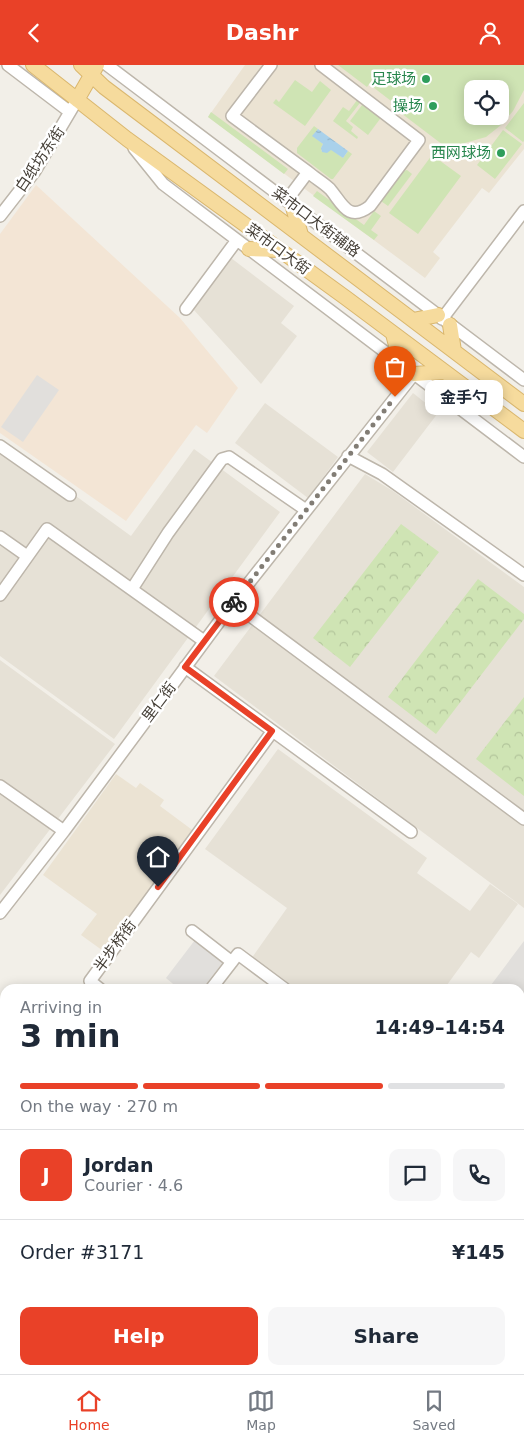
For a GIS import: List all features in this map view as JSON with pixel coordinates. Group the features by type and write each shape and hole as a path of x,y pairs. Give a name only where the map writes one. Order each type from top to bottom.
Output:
{"main road":[{"name":"菜市口大街","path":"34,65 74,106 127,139 524,431"},
{"name":"菜市口大街","path":"90,68 104,87 524,403"},
{"path":"74,106 90,68"},
{"path":"289,202 301,235"},
{"path":"249,249 280,250"},
{"path":"413,320 444,320 454,351"},
{"path":"393,334 401,364"},
{"path":"414,374 444,372"}],"street":[{"path":"8,65 74,106"},
{"name":"菜市口大街辅路","path":"107,65 524,380"},
{"path":"271,65 232,116 308,172 330,190 346,209 354,213 361,212 370,206 419,140 321,65"},
{"name":"白纸坊东街","path":"0,216 34,171 74,106"},
{"path":"127,139 163,184 524,457"},
{"path":"289,202 308,172"},
{"path":"444,320 524,211"},
{"path":"186,309 237,241"},
{"name":"里仁街","path":"0,913 64,831 233,603 414,374"},
{"path":"0,446 70,495"},
{"path":"348,456 382,474 524,575"},
{"path":"132,589 168,533 222,459 229,457 306,510"},
{"path":"0,595 47,529 204,641"},
{"path":"0,537 28,556"},
{"path":"233,603 524,819"},
{"path":"185,667 412,832"},
{"name":"半步桥街","path":"94,984 90,981 272,731"},
{"path":"0,786 64,831"},
{"path":"192,931 232,961"},
{"path":"215,984 238,953 278,984"}],"shaded area":[{"path":"245,65 524,65 524,149 489,193 482,188 433,252 440,258 425,278 208,117"},
{"path":"36,185 180,318 238,388 207,433 196,425 126,521 0,433 0,234"},
{"path":"231,258 294,306 281,323 297,336 261,384 193,309"},
{"path":"37,375 59,390 23,442 1,427"},
{"path":"413,393 438,413 393,472 367,452"},
{"path":"265,403 338,457 308,498 235,443"},
{"path":"0,441 131,536 194,449 280,512 114,739 0,656"},
{"path":"365,474 393,491 524,587 524,908 214,676"},
{"path":"0,660 115,744 0,895"},
{"path":"278,749 427,858 417,873 470,911 490,884 518,904 479,958 471,952 448,984 285,984 251,959 287,908 205,849"},
{"path":"116,774 136,788 140,783 164,800 160,806 195,832 106,953 81,935 97,914 43,875"},
{"path":"195,940 223,962 206,984 173,984 166,978"},
{"path":"524,941 524,984 492,984"}],"green space":[{"name":"操场","path":"338,65 524,65 524,90 509,116 509,80 464,80 464,125 501,125 486,137 447,148 393,107 395,104 369,84 367,87"},
{"path":"295,80 312,92 320,81 331,90 305,126 273,103 276,99 279,102"},
{"path":"360,96 363,99 346,121 353,127 351,131 358,137 357,139 333,121 343,107 349,111"},
{"path":"365,101 383,115 368,135 350,121"},
{"path":"524,103 523,142 505,128"},
{"path":"211,112 288,169 284,174 208,117"},
{"path":"314,126 318,129 313,136 323,144 322,152 331,149 343,158 348,151 352,154 333,179 297,153 297,148"},
{"name":"西网球场","path":"503,130 522,144 495,179 477,165"},
{"path":"432,155 461,176 418,234 389,213"},
{"path":"407,170 412,174 388,206 378,199 400,172"},
{"path":"317,191 364,225 374,211 381,216 371,230 378,235 374,240 313,196"},
{"path":"401,524 439,552 350,667 313,638"},
{"path":"478,579 524,614 524,619 436,734 388,697"},
{"path":"524,697 524,796 476,759"}],"water":[{"path":"318,129 348,151 343,158 331,150 327,153 322,152 323,144 312,136"}],"way so far":[{"path":"234,602 395,397"}],"place":[{"name":"足球场","path":"426,79"},
{"name":"操场","path":"433,106"},
{"name":"西网球场","path":"501,153"},
{"name":"金手勺","path":"395,397"}],"route":[{"path":"158,887 272,731 185,667 234,602"}]}
